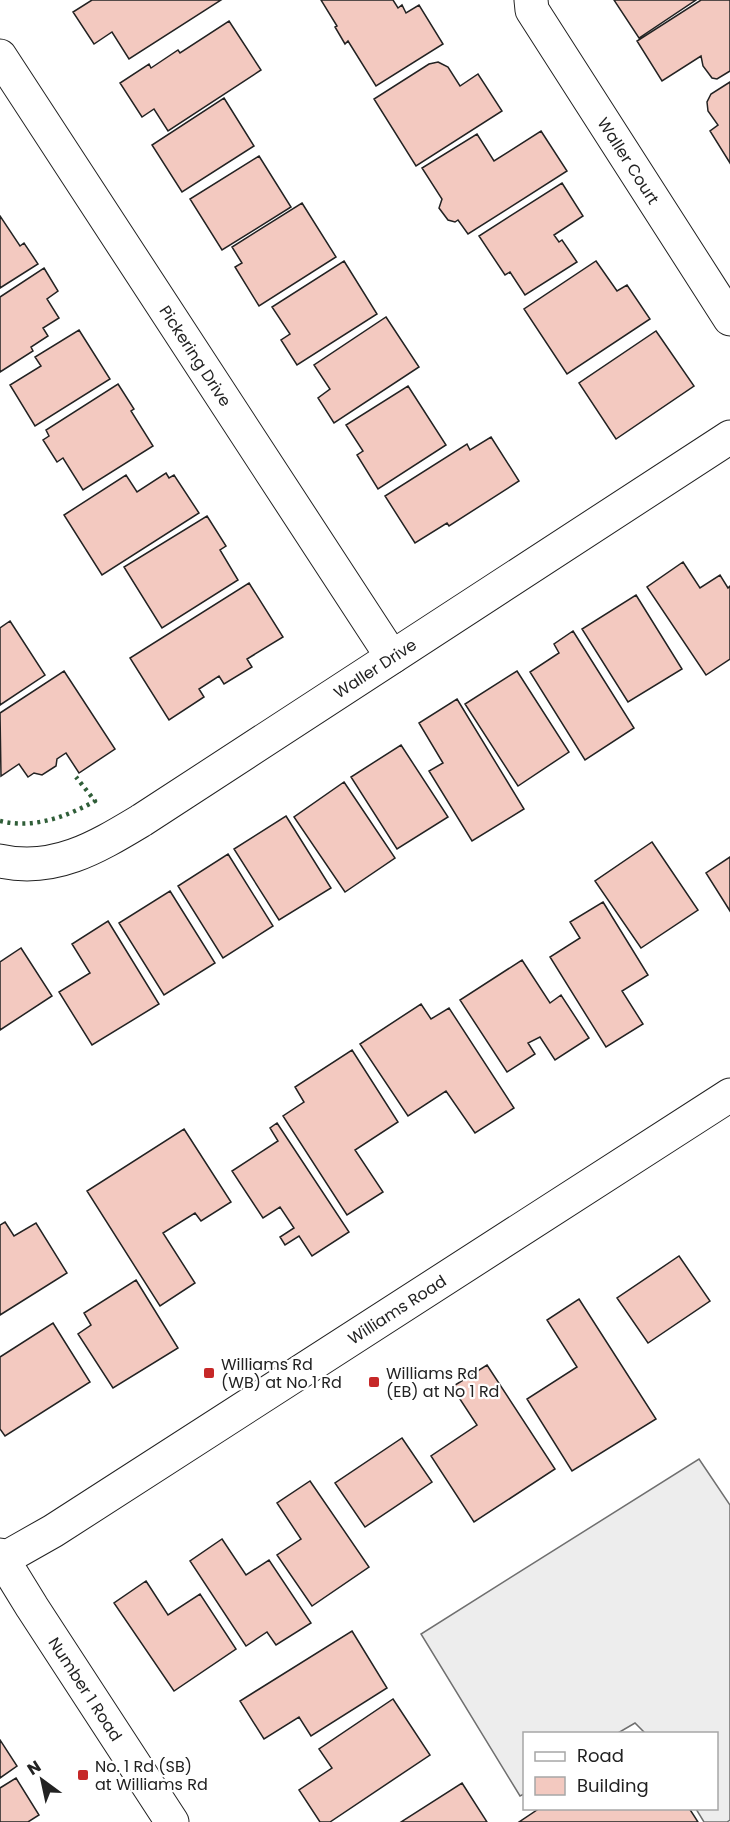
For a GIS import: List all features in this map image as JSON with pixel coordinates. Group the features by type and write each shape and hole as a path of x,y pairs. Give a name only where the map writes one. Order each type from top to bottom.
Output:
{"street":[{"name":"Waller Court","path":"531,0 532,10 730,319"},
{"name":"Pickering Drive","path":"0,56 392,657"},
{"name":"Waller Drive","path":"3,861 50,862 75,856 103,844 730,437"},
{"name":"Williams Road","path":"1,1558 53,1531 730,1095"},
{"name":"Number 1 Road","path":"1,1558 172,1822"}],"shaded area":[{"path":"699,1459 730,1505 730,1820 704,1822 697,1810 718,1810 718,1732 644,1732 635,1723 620,1732 523,1732 523,1794 520,1796 421,1634"}],"building":[{"path":"92,0 221,0 129,59 112,32 94,44 73,12"},
{"path":"321,0 393,0 398,8 402,5 406,13 419,5 443,44 376,86 348,41 345,44"},
{"path":"614,0 696,0 639,38"},
{"path":"701,0 730,0 730,71 717,79 712,78 703,66 701,56 662,81 637,41"},
{"path":"229,21 261,70 168,131 154,109 142,117 120,83 149,64 151,68 178,50 180,53"},
{"path":"438,62 448,67 460,86 478,74 502,111 416,166 374,99 429,64"},
{"path":"730,82 730,163 710,131 718,125 708,111 707,102 711,94"},
{"path":"224,98 254,146 182,192 152,145"},
{"path":"541,131 567,171 468,234 458,220 455,222 448,220 439,208 442,199 422,168 477,134 494,161"},
{"path":"259,156 291,207 222,250 190,199"},
{"path":"562,183 583,216 554,235 559,242 562,240 577,262 525,295 510,272 505,275 479,236"},
{"path":"302,203 336,257 259,306 235,267 242,263 232,247"},
{"path":"0,216 20,246 24,243 38,264 0,288"},
{"path":"344,261 377,314 297,365 281,340 290,334 272,307"},
{"path":"596,261 617,291 627,285 650,319 567,374 524,309"},
{"path":"44,268 58,291 47,299 59,318 43,328 48,336 31,347 33,351 0,372 0,297"},
{"path":"386,317 419,367 334,423 318,398 330,389 314,365"},
{"path":"79,330 110,379 35,426 10,385 41,366 35,357"},
{"path":"656,331 694,386 616,439 579,383"},
{"path":"118,384 134,409 131,411 153,446 83,490 63,458 57,462 43,440 49,436 46,430"},
{"path":"408,386 446,445 378,489 357,455 363,451 346,425"},
{"path":"491,437 519,481 449,526 447,523 415,543 385,496 467,444 470,450"},
{"path":"166,473 169,478 174,475 199,513 102,575 64,515 126,475 137,492"},
{"path":"207,516 226,546 220,550 238,580 162,628 124,567"},
{"path":"683,562 700,588 720,575 728,588 730,586 730,659 706,675 647,587"},
{"path":"249,583 283,637 247,659 252,667 224,684 219,676 199,689 204,697 169,720 130,658"},
{"path":"636,595 682,669 628,702 582,629"},
{"path":"10,621 45,675 0,705 0,628"},
{"path":"573,631 634,728 585,760 530,672 559,653 554,644"},
{"path":"64,671 115,749 79,773 66,753 57,759 56,766 42,775 34,773 28,777 19,764 1,776 0,713"},
{"path":"517,671 569,752 518,786 465,704"},
{"path":"457,699 524,809 472,841 429,771 443,763 419,723"},
{"path":"401,745 448,817 397,849 351,777"},
{"path":"344,782 395,858 345,892 294,817"},
{"path":"286,816 331,888 279,920 234,849"},
{"path":"652,842 698,910 641,948 595,881"},
{"path":"228,854 273,926 223,958 178,886"},
{"path":"730,857 730,911 706,873"},
{"path":"170,891 215,963 164,995 119,923"},
{"path":"603,902 648,975 622,991 643,1024 606,1047 550,957 580,938 570,922"},
{"path":"108,921 159,1004 92,1045 59,992 90,973 72,944"},
{"path":"21,948 52,996 0,1030 0,962"},
{"path":"522,960 550,1003 561,995 589,1038 555,1060 540,1037 528,1043 535,1054 507,1072 460,1000"},
{"path":"421,1004 431,1019 449,1008 514,1108 475,1133 446,1091 408,1116 360,1044"},
{"path":"352,1050 398,1122 355,1150 383,1192 347,1215 283,1116 304,1102 295,1087"},
{"path":"277,1123 349,1232 312,1256 299,1236 285,1245 280,1237 294,1228 280,1207 263,1218 232,1171 278,1141 270,1128"},
{"path":"184,1129 231,1202 201,1221 195,1213 163,1233 195,1283 160,1306 87,1191"},
{"path":"5,1222 14,1236 36,1223 67,1273 0,1315 0,1225"},
{"path":"679,1256 710,1301 648,1343 617,1298"},
{"path":"136,1280 178,1348 113,1388 78,1334 91,1325 84,1313"},
{"path":"579,1299 656,1419 572,1471 527,1399 577,1367 547,1320"},
{"path":"53,1323 90,1382 5,1436 0,1429 0,1357"},
{"path":"487,1365 555,1469 474,1522 431,1456 477,1425 452,1387"},
{"path":"402,1438 432,1482 365,1527 335,1483"},
{"path":"310,1481 369,1567 312,1606 277,1555 301,1539 277,1503"},
{"path":"222,1539 246,1575 269,1560 311,1623 276,1645 267,1632 246,1646 190,1561"},
{"path":"146,1581 168,1615 200,1594 236,1649 174,1691 114,1603"},
{"path":"352,1631 387,1688 311,1736 299,1717 264,1739 240,1701"},
{"path":"393,1699 430,1755 330,1822 320,1822 299,1790 332,1768 319,1749"},
{"path":"0,1740 17,1766 0,1778"},
{"path":"16,1778 39,1815 28,1822 0,1822 0,1788"},
{"path":"462,1783 487,1822 401,1822"},
{"path":"537,1810 690,1810 698,1822 519,1822"}],"hedge":[{"path":"0,821 25,824 49,820 95,801 76,777"}],"place":[{"name":"Williams Rd (WB) at No 1 Rd","path":"209,1373"},
{"name":"Williams Rd (EB) at No 1 Rd","path":"374,1382"},
{"name":"No. 1 Rd (SB) at Williams Rd","path":"83,1775"}]}
